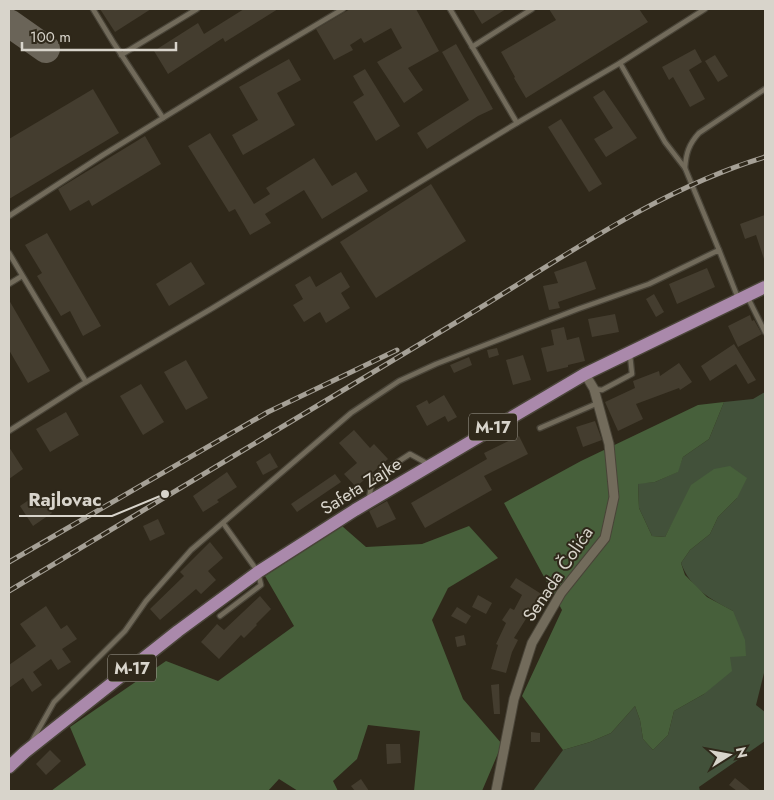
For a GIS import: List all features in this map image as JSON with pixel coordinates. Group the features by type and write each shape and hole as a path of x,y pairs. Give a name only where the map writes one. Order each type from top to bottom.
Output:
{"main road":[{"name":"Safeta Zajke","path":"10,765 178,631 258,572 430,464 584,374 765,286"}],"street":[{"name":"Senada Čolića","path":"496,791 514,699 532,643 561,593 605,538 614,497 609,444 594,389 584,374"}],"lane":[{"path":"93,9 162,118"},
{"path":"121,55 197,9"},
{"path":"9,216 162,118 344,9"},
{"path":"450,9 517,123"},
{"path":"472,47 532,9"},
{"path":"9,431 86,382 620,63 705,9"},
{"path":"620,63 664,142 685,168 719,250 742,297 765,332"},
{"path":"685,168 687,152 691,142 699,133 765,89"},
{"path":"26,752 54,702 125,631 146,601 191,550 351,413 399,382 436,364 578,309 649,284 719,250"},
{"path":"9,253 86,382"},
{"path":"9,284 22,276"},
{"path":"594,389 602,390 632,374 629,351"},
{"path":"540,428 598,403"},
{"path":"369,502 373,478 410,454 430,464"},
{"path":"220,616 261,585 258,572 223,523"}],"green space":[{"path":"765,392 765,669 756,705 765,712 765,741 699,787 700,791 533,791 563,750 611,733 635,706 640,720 643,739 653,750 668,735 674,711 704,694 730,657 733,611 716,602 695,586 681,563 690,550 710,534 718,517 737,498 678,513 665,537 652,536 639,508 638,483 655,482 677,472 683,457 709,439 724,402 753,399"},
{"path":"724,402 709,439 683,457 678,472 655,482 638,484 639,508 652,536 665,537 691,485 714,469 730,466 747,478 737,498 718,517 710,534 690,550 681,563 685,575 707,597 733,611 745,640 746,656 730,657 732,671 704,694 674,711 668,735 653,750 643,739 640,720 635,706 611,733 563,750 522,696 562,610 504,503 581,461 698,405"},
{"path":"342,526 366,547 422,544 469,526 498,558 448,588 432,620 463,699 502,744 482,791 414,791 420,731 368,725 357,759 333,781 338,791 298,791 279,779 268,791 51,791 86,765 70,727 166,661 218,681 294,626 265,576"}],"building":[{"path":"100,9 151,9 115,32"},
{"path":"244,9 278,9 225,42 223,38 168,74 154,51 198,23 204,34"},
{"path":"350,9 416,9 439,51 408,68 423,90 404,103 377,62 402,48 391,28 364,43 361,38 350,45 353,50 334,60 316,29"},
{"path":"473,9 506,9 482,24"},
{"path":"549,9 639,9 648,22 526,98 501,52 556,20"},
{"path":"456,44 493,109 478,116 427,149 417,133 469,100 442,52"},
{"path":"695,49 702,62 689,70 705,99 690,107 673,77 669,80 662,67"},
{"path":"715,55 728,76 718,82 705,61"},
{"path":"289,59 301,80 277,93 295,125 243,155 232,135 258,120 239,87"},
{"path":"365,69 400,126 376,141 353,102 364,95 353,76"},
{"path":"93,89 119,133 9,199 9,139"},
{"path":"604,90 637,138 606,157 594,139 613,128 593,97"},
{"path":"561,119 602,184 589,192 548,127"},
{"path":"210,133 254,204 270,194 266,188 314,158 332,186 356,172 368,191 322,219 304,190 265,214 271,223 250,235 235,209 229,212 188,146"},
{"path":"145,136 161,164 92,206 89,200 70,211 58,189"},
{"path":"431,184 466,241 376,298 340,242"},
{"path":"765,215 764,259 756,235 745,239 740,224"},
{"path":"47,233 101,326 83,336 70,311 61,316 37,276 42,273 25,245"},
{"path":"586,261 596,289 558,302 560,308 549,310 543,286 558,283 554,272"},
{"path":"191,262 205,284 169,306 156,284"},
{"path":"707,268 715,287 677,304 669,284"},
{"path":"341,272 350,287 341,293 350,308 326,323 320,312 304,322 293,305 303,299 295,285 310,276 316,287"},
{"path":"654,294 664,312 656,317 646,299"},
{"path":"9,300 50,371 28,383 9,350"},
{"path":"615,314 619,332 592,337 588,319"},
{"path":"750,315 752,321 754,320 762,334 738,347 728,326"},
{"path":"564,327 567,340 579,337 585,361 547,372 541,348 554,345 551,330"},
{"path":"734,344 756,380 748,384 736,364 710,381 701,366"},
{"path":"497,348 499,355 489,358 487,350"},
{"path":"523,355 531,380 513,385 506,360"},
{"path":"469,357 472,365 454,373 450,365"},
{"path":"186,360 208,398 186,410 164,372"},
{"path":"679,363 692,382 680,390 679,388 636,404 643,419 618,431 605,402 635,388 633,381 659,371 660,376"},
{"path":"141,384 164,422 143,435 120,396"},
{"path":"444,395 457,417 448,422 445,416 427,426 416,406 427,400 429,404"},
{"path":"66,412 79,435 50,452 36,429"},
{"path":"595,421 602,440 583,447 576,427"},
{"path":"354,430 370,448 374,444 388,459 356,487 344,474 357,463 339,443"},
{"path":"519,436 528,454 484,476 492,490 425,528 411,503 487,459 484,453"},
{"path":"9,447 23,469 9,479"},
{"path":"270,453 278,467 263,475 256,462"},
{"path":"227,472 237,487 203,512 193,496"},
{"path":"335,474 341,482 297,512 291,504"},
{"path":"39,493 52,513 33,526 20,506"},
{"path":"387,501 396,519 377,528 369,511"},
{"path":"158,519 165,534 150,541 143,526"},
{"path":"210,542 223,558 208,571 216,580 201,594 196,589 160,620 150,609 184,576 180,572"},
{"path":"516,578 543,595 514,638 518,640 512,652 506,673 491,669 498,645 496,644 506,623 502,620 510,608 514,610 522,595 510,587"},
{"path":"478,595 492,603 486,614 472,607"},
{"path":"260,596 271,609 244,638 241,635 219,659 201,642 217,624 224,630"},
{"path":"46,606 61,629 67,625 77,639 62,649 71,662 58,670 51,659 33,672 42,685 32,692 23,678 9,688 9,665 36,646 20,624"},
{"path":"457,607 471,616 466,624 451,616"},
{"path":"464,635 466,645 457,647 455,637"},
{"path":"499,684 500,714 494,714 491,685"},
{"path":"531,732 540,733 540,742 531,742"},
{"path":"386,744 400,744 401,763 387,764"},
{"path":"50,750 61,761 46,775 36,764"},
{"path":"735,778 751,791 737,791 729,785"},
{"path":"361,779 369,791 355,791 351,786"}],"taxiway":[{"path":"9,23 46,49"}],"railway":[{"path":"9,591 608,229 684,189 724,171 765,157"},
{"path":"9,562 268,412 397,350"}],"place":[{"name":"Rajlovac","path":"165,494"}]}
